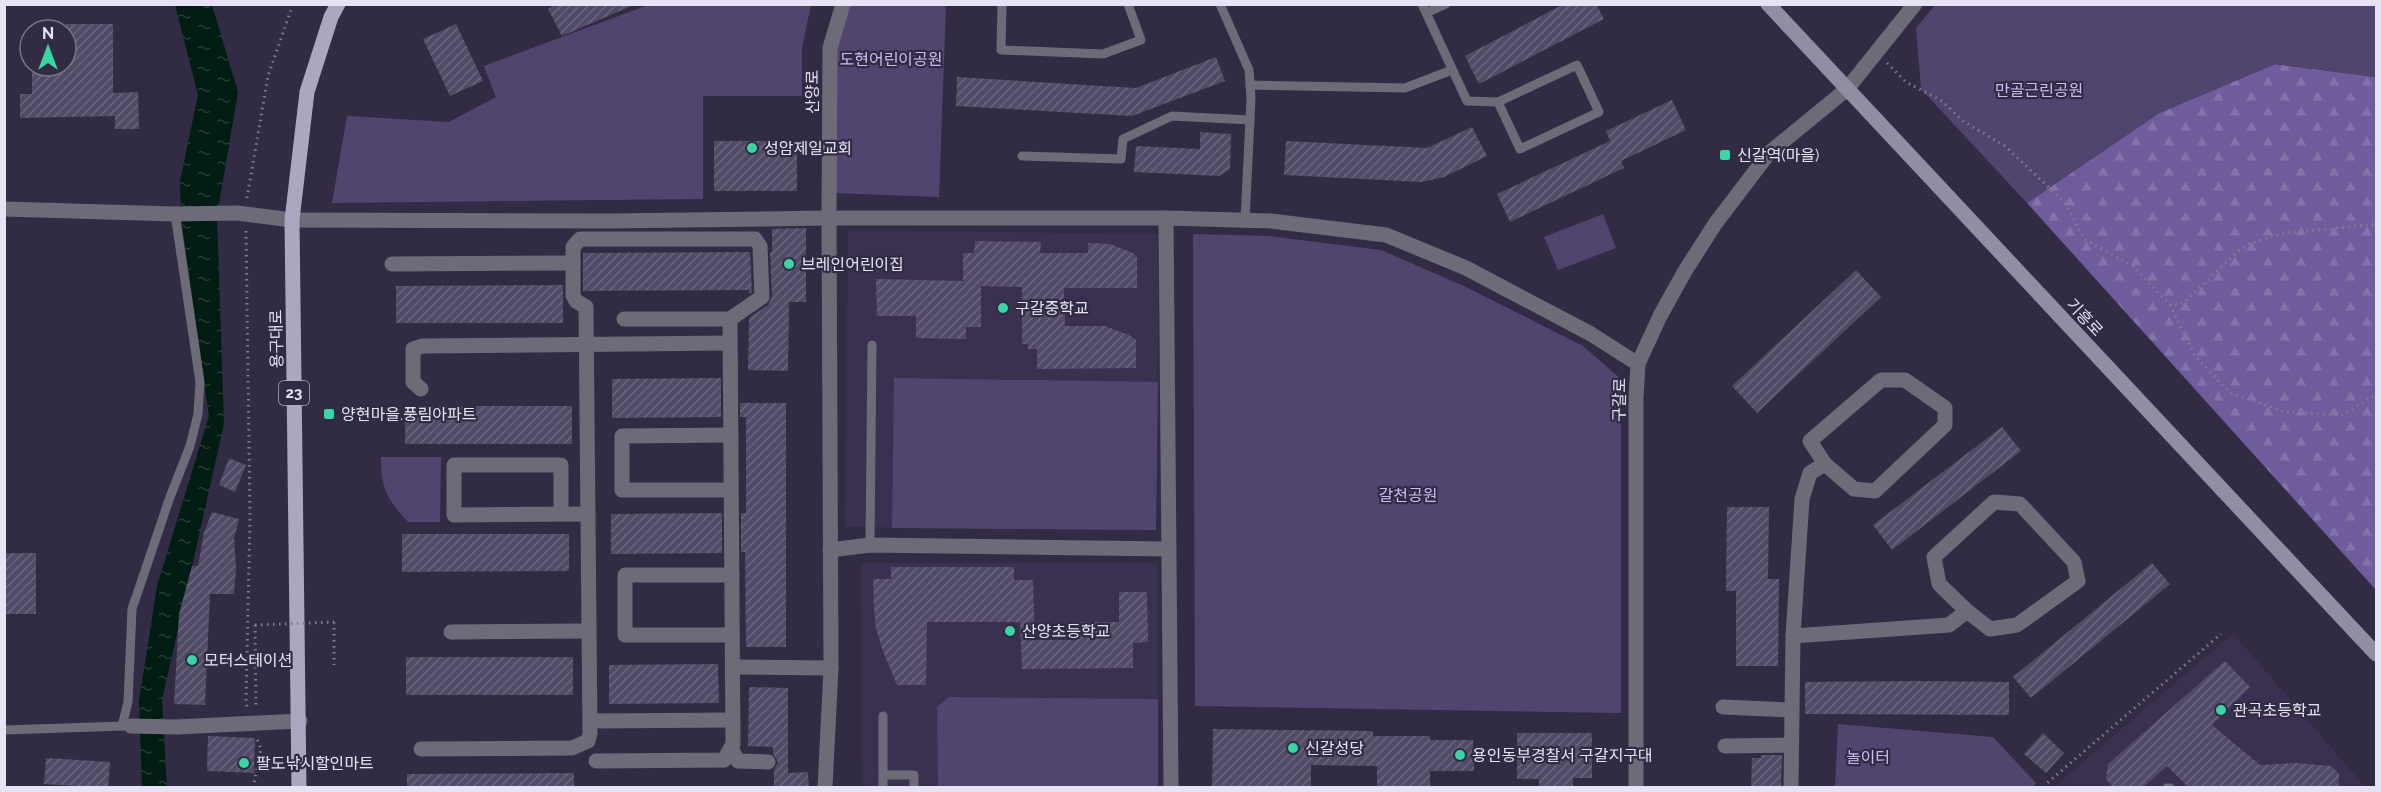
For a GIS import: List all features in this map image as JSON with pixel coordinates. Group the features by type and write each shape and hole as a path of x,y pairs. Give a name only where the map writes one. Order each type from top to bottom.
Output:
{"main road":[{"name":"용구대로","path":"299,788 300,722 292,220 307,92 331,17 338,4"},
{"name":"기흥로","path":"1768,4 2376,654"}],"street":[{"name":"산양로","path":"825,788 831,668 830,48 843,4"},
{"name":"구갈로","path":"1636,788 1636,398 1638,364 1665,307 1715,224 1769,153 1847,89 1915,4"},
{"path":"4,209 176,214 241,213 292,220 1166,218 1271,221 1386,235 1466,268 1591,334 1638,364"},
{"path":"1166,218 1171,788"},
{"path":"421,750 572,748 588,741 590,721 586,307 576,301 573,295 573,247 580,239 755,238 760,246 762,297 730,319 624,319"},
{"path":"392,264 573,263"},
{"path":"596,761 724,760 733,744 730,319"},
{"path":"421,389 413,382 414,349 423,346 730,343"},
{"path":"1881,380 1905,380 1945,408 1945,425 1875,491 1854,489 1825,464 1810,441 1881,380"},
{"path":"731,435 622,436 622,490 731,490"},
{"path":"1791,788 1792,636 1802,499 1810,473 1825,464"},
{"path":"561,514 561,465 454,465 454,515 588,514"},
{"path":"1994,502 2020,504 2074,562 2078,581 2017,625 1990,629 1967,611 1939,584 1934,556 1994,502"},
{"path":"830,550 870,545 1168,549"},
{"path":"732,575 625,575 625,635 732,635"},
{"path":"1792,636 1949,625 1967,611"},
{"path":"451,632 589,631"},
{"path":"733,667 831,668"},
{"path":"1724,707 1791,710"},
{"path":"590,721 733,720"},
{"path":"127,726 176,727 300,722"},
{"path":"1725,746 1791,745"},
{"path":"731,748 738,761 768,762"}],"lane":[{"path":"1002,4 1000,50 1103,54 1141,40 1128,4"},
{"path":"1220,4 1249,70 1250,120 1245,221"},
{"path":"1446,4 1424,9 1467,101 1498,102 1577,65 1599,112 1520,149 1498,102"},
{"path":"1250,84 1405,88 1452,70"},
{"path":"1022,156 1121,159 1123,139 1172,116 1250,120"},
{"path":"4,730 127,726 132,609 190,446 198,414 200,382 176,214"},
{"path":"870,545 872,345"},
{"path":"883,716 883,788"},
{"path":"883,775 914,775 914,788"}],"path":[{"path":"253,788 261,749 246,700 250,519 248,250 241,213 268,76 293,4"},
{"path":"1876,52 1906,82 1942,101 1964,121 2005,146 2066,204 2084,239 2133,266 2170,305 2195,356 2229,392 2285,412 2342,415 2376,395"},
{"path":"2170,305 2184,303 2236,252 2249,244 2280,234 2376,224"},
{"path":"254,723 255,625 334,622 334,666"},
{"path":"2045,788 2047,783 2220,634"}],"shaded area":[{"name":"구갈중학교","path":"848,230 1159,234 1156,530 845,527"},
{"name":"산양초등학교","path":"861,563 1158,563 1158,787 862,787"},
{"name":"관곡초등학교","path":"2233,633 2365,787 2055,788 2055,786"}],"green space":[{"path":"651,4 811,5 802,48 802,96 703,96 703,199 332,203 347,116 449,122 496,97 484,66"},
{"name":"도현어린이공원","path":"850,5 946,5 939,197 834,193 837,47"},
{"name":"만골근린공원","path":"1935,5 2376,5 2376,77 2275,64 2159,113 2027,203 1921,89 1916,28"},
{"path":"2275,64 2376,77 2376,590 2027,203 2159,113"},
{"path":"1603,214 1616,248 1558,270 1544,237"},
{"name":"갈천공원","path":"1193,234 1269,236 1381,250 1464,286 1583,346 1621,379 1621,713 1195,706"},
{"path":"894,378 1158,382 1156,530 892,528"},
{"path":"381,457 441,457 440,522 408,522 390,500 384,486"},
{"path":"949,697 1158,699 1158,787 938,787 937,707"},
{"name":"놀이터","path":"1838,724 1993,737 2036,783 2033,788 1835,787"}],"water":[{"path":"175,5 212,5 238,92 217,216 224,424 162,700 167,787 142,788 139,701 157,586 209,416 181,217 180,181 198,95"}],"building":[{"path":"557,4 636,4 562,36 548,9"},
{"path":"1564,4 1596,4 1604,19 1479,84 1465,56"},
{"path":"78,24 113,24 113,93 138,92 139,129 115,129 115,116 20,118 20,94 32,94 32,78 78,78"},
{"path":"456,24 483,81 450,96 423,39"},
{"path":"1216,57 1225,81 1132,116 956,106 957,77 1136,88"},
{"path":"1672,100 1686,130 1621,161 1624,168 1510,222 1497,194 1610,141 1606,131"},
{"path":"1472,127 1487,156 1444,177 1422,182 1284,175 1286,141 1427,148"},
{"path":"1200,132 1231,134 1230,169 1219,176 1134,172 1136,146 1200,149"},
{"path":"714,141 797,141 797,191 714,191"},
{"path":"806,228 806,302 789,302 788,371 748,370 749,318 768,305 772,297 770,252 772,252 772,229"},
{"path":"975,241 1041,242 1040,253 1088,253 1088,243 1110,244 1133,253 1137,257 1137,288 1064,288 1065,326 1105,326 1129,335 1136,340 1136,368 1037,369 1037,349 1028,349 1028,344 1022,344 1022,287 981,286 981,327 966,327 966,339 916,338 916,316 877,316 876,279 963,281 963,253 974,253"},
{"path":"750,252 752,292 749,294 749,290 583,291 583,253"},
{"path":"1856,270 1881,297 1757,413 1732,386"},
{"path":"563,285 563,323 396,323 396,286"},
{"path":"721,378 721,417 612,418 612,379"},
{"path":"740,403 786,403 786,647 746,647 745,552 741,552 741,513 746,513 746,417 740,417"},
{"path":"405,406 572,406 572,444 405,444"},
{"path":"2002,427 2021,451 1892,550 1873,525"},
{"path":"229,458 246,465 235,492 219,485"},
{"path":"1727,507 1769,507 1768,579 1779,579 1778,666 1736,666 1736,591 1726,591"},
{"path":"212,512 239,519 234,538 236,568 234,594 210,594 205,705 174,704 179,614 192,566 198,566 204,533"},
{"path":"722,513 722,553 611,554 611,514"},
{"path":"402,534 569,534 569,571 402,572"},
{"path":"4,553 36,553 36,614 4,614"},
{"path":"2152,563 2170,584 2031,698 2013,677"},
{"path":"891,567 1014,567 1014,580 1033,580 1035,640 1071,640 1070,622 1119,622 1119,592 1147,592 1148,642 1133,643 1133,668 1022,669 1020,622 927,622 926,685 897,685 882,649 874,609 873,579 891,579"},
{"path":"406,657 573,657 573,695 406,695"},
{"path":"2225,661 2250,687 2212,725 2260,765 2296,763 2331,766 2339,774 2338,788 2189,788 2167,766 2142,788 2113,788 2106,779 2108,764"},
{"path":"718,664 719,703 609,704 609,665"},
{"path":"1805,682 2009,682 2009,715 1805,714"},
{"path":"749,687 788,688 788,773 808,772 809,788 774,788 774,770 778,762 773,754 773,747 748,746"},
{"name":"신갈성당","path":"1213,729 1373,731 1373,736 1430,736 1430,740 1473,740 1473,746 1479,757 1474,762 1474,771 1430,771 1430,786 1377,786 1377,766 1311,765 1311,788 1212,788"},
{"path":"1517,733 1592,733 1592,778 1573,778 1573,788 1539,788 1539,779 1517,779"},
{"path":"2043,733 2064,753 2046,773 2024,754"},
{"path":"208,736 255,738 254,773 207,771"},
{"path":"1761,755 1782,755 1781,788 1751,788 1752,758 1761,758"},
{"path":"46,758 110,762 108,788 44,784"},
{"path":"574,773 574,788 407,788 407,774"}],"place":[{"name":"성암제일교회","path":"752,148"},
{"name":"신갈역(마을)","path":"1725,155"},
{"name":"브레인어린이집","path":"789,264"},
{"name":"구갈중학교","path":"1003,308"},
{"name":"양현마을.풍림아파트","path":"329,414"},
{"name":"산양초등학교","path":"1010,631"},
{"name":"모터스테이션","path":"192,660"},
{"name":"관곡초등학교","path":"2221,710"},
{"name":"신갈성당","path":"1293,748"},
{"name":"용인동부경찰서 구갈지구대","path":"1460,755"},
{"name":"팔도낚시할인마트","path":"244,763"}]}
